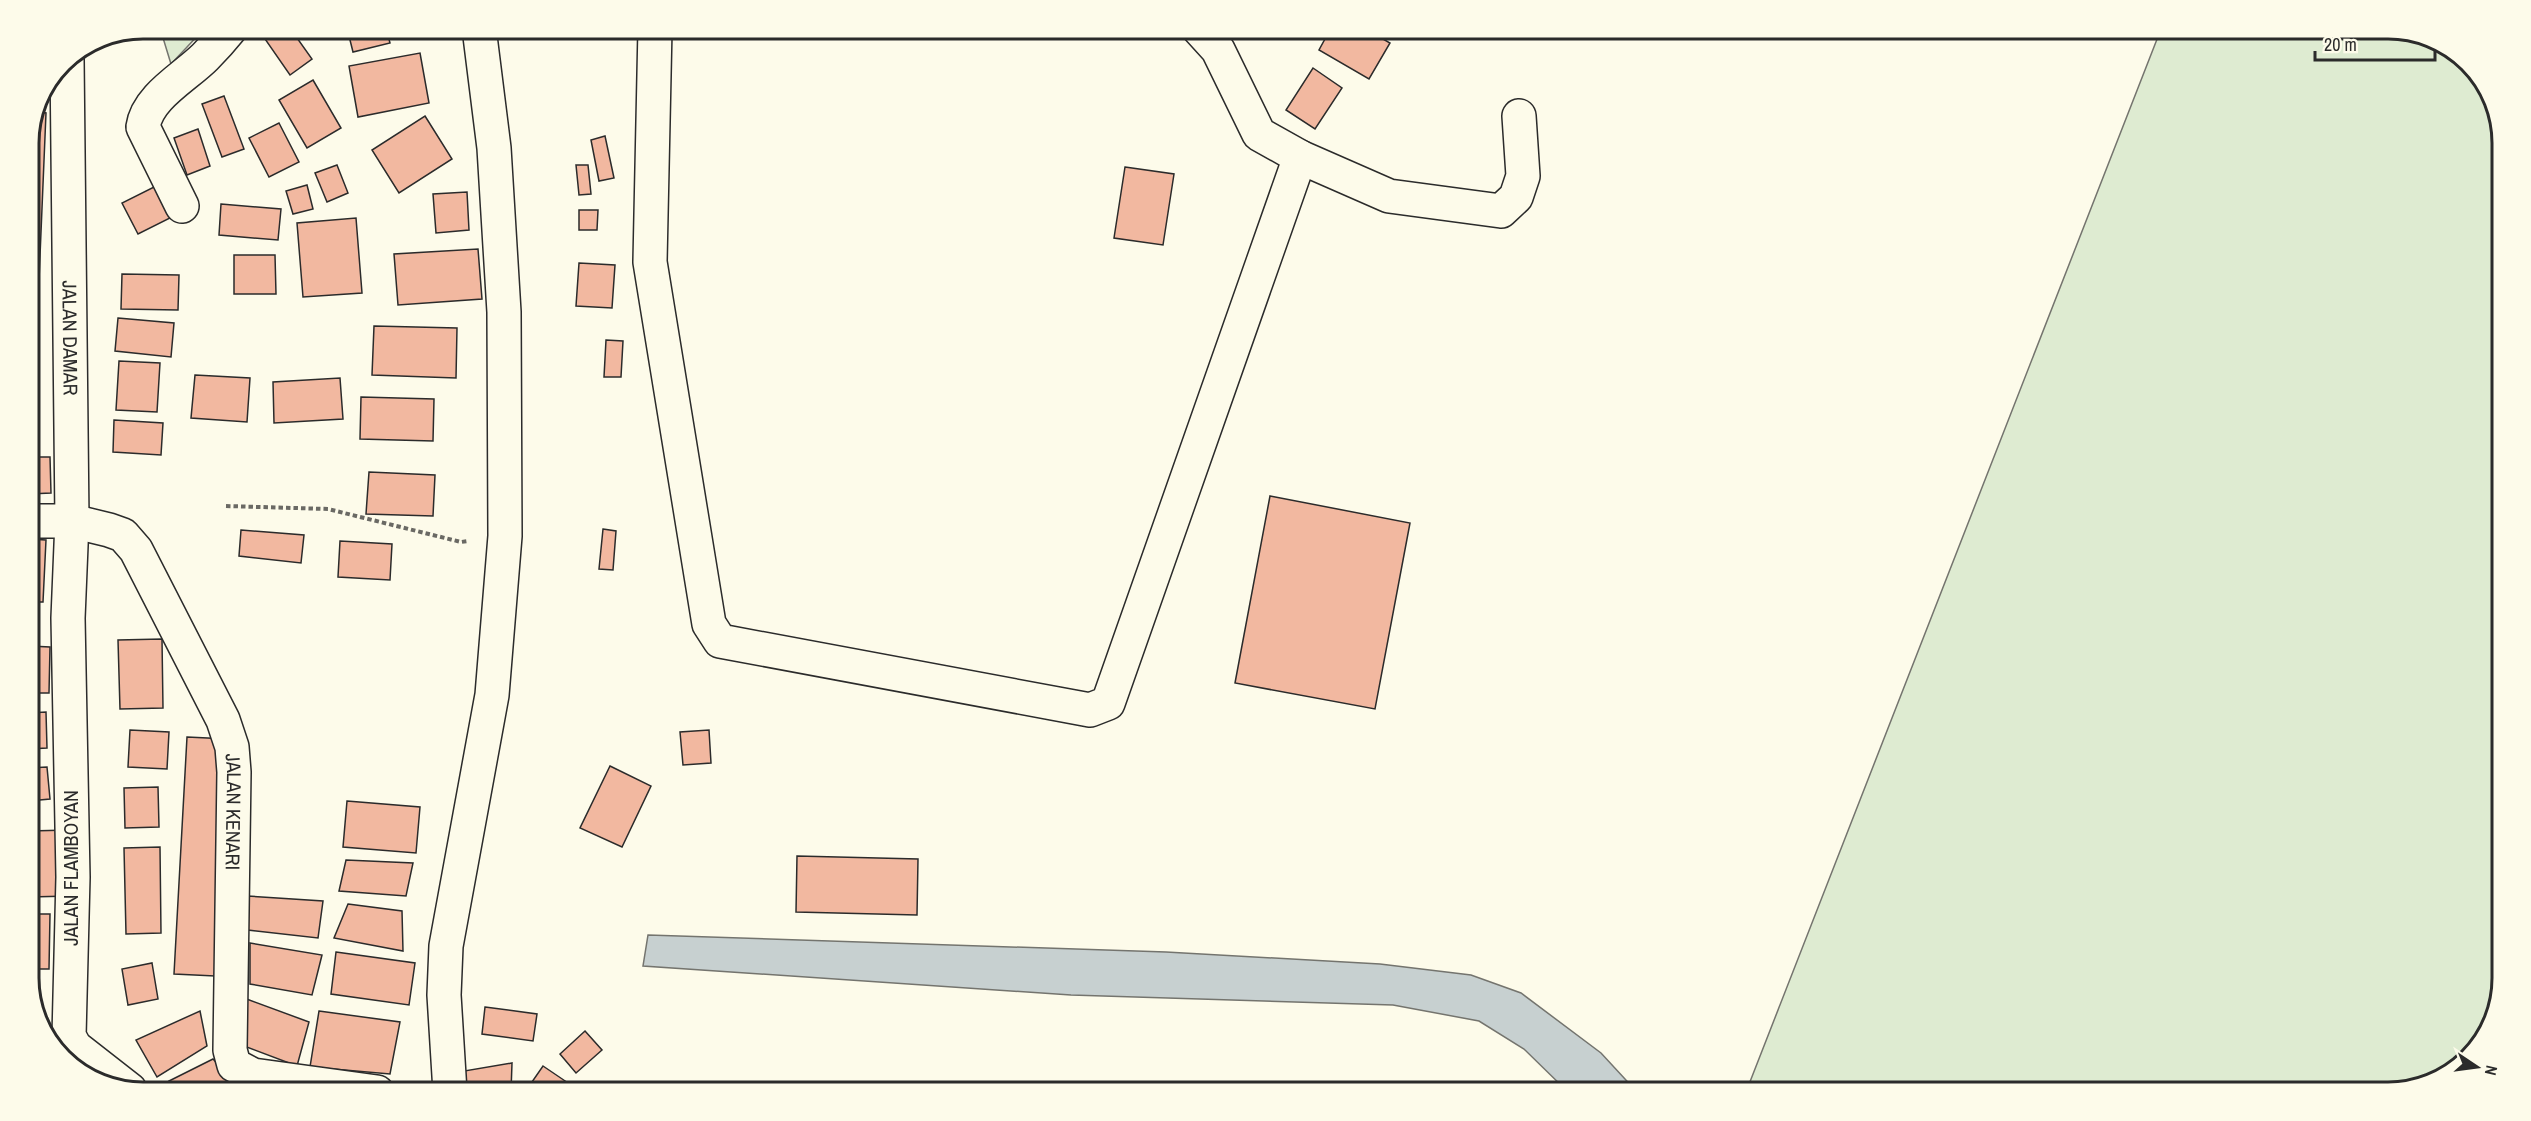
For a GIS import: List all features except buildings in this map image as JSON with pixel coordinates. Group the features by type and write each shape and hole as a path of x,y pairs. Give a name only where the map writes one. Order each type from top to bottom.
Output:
{"street":[{"path":"182,206 143,127 144,118 163,94 205,57 221,39"},
{"path":"449,1082 444,995 446,946 492,695 505,536 504,312 494,148 480,39"},
{"path":"655,39 650,262 709,624 720,641 1090,710 1108,703 1300,157"},
{"path":"1208,39 1218,50 1259,134 1300,157 1389,196 1501,211 1516,197 1523,176 1519,116"},
{"name":"JALAN DAMAR","path":"67,73 72,521 68,618"},
{"name":"JALAN KENARI","path":"39,521 72,521 123,535 136,550 208,687 232,747 230,1050 234,1065 253,1075 304,1082"},
{"name":"JALAN FLAMBOYAN","path":"68,618 73,877 69,1036 75,1047 114,1077"}],"path":[{"path":"226,506 328,509 461,542 505,536"}],"green space":[{"path":"163,39 195,39 171,64"},
{"path":"2157,39 2388,39 2408,41 2440,53 2461,70 2478,91 2490,123 2492,136 2492,978 2490,998 2484,1018 2473,1037 2447,1037 2446,1064 2415,1078 2388,1082 1750,1082"}],"shaded area":[{"path":"648,935 1166,952 1380,964 1471,975 1521,993 1601,1053 1628,1082 1558,1082 1524,1049 1479,1021 1393,1005 1071,995 643,966"}]}
